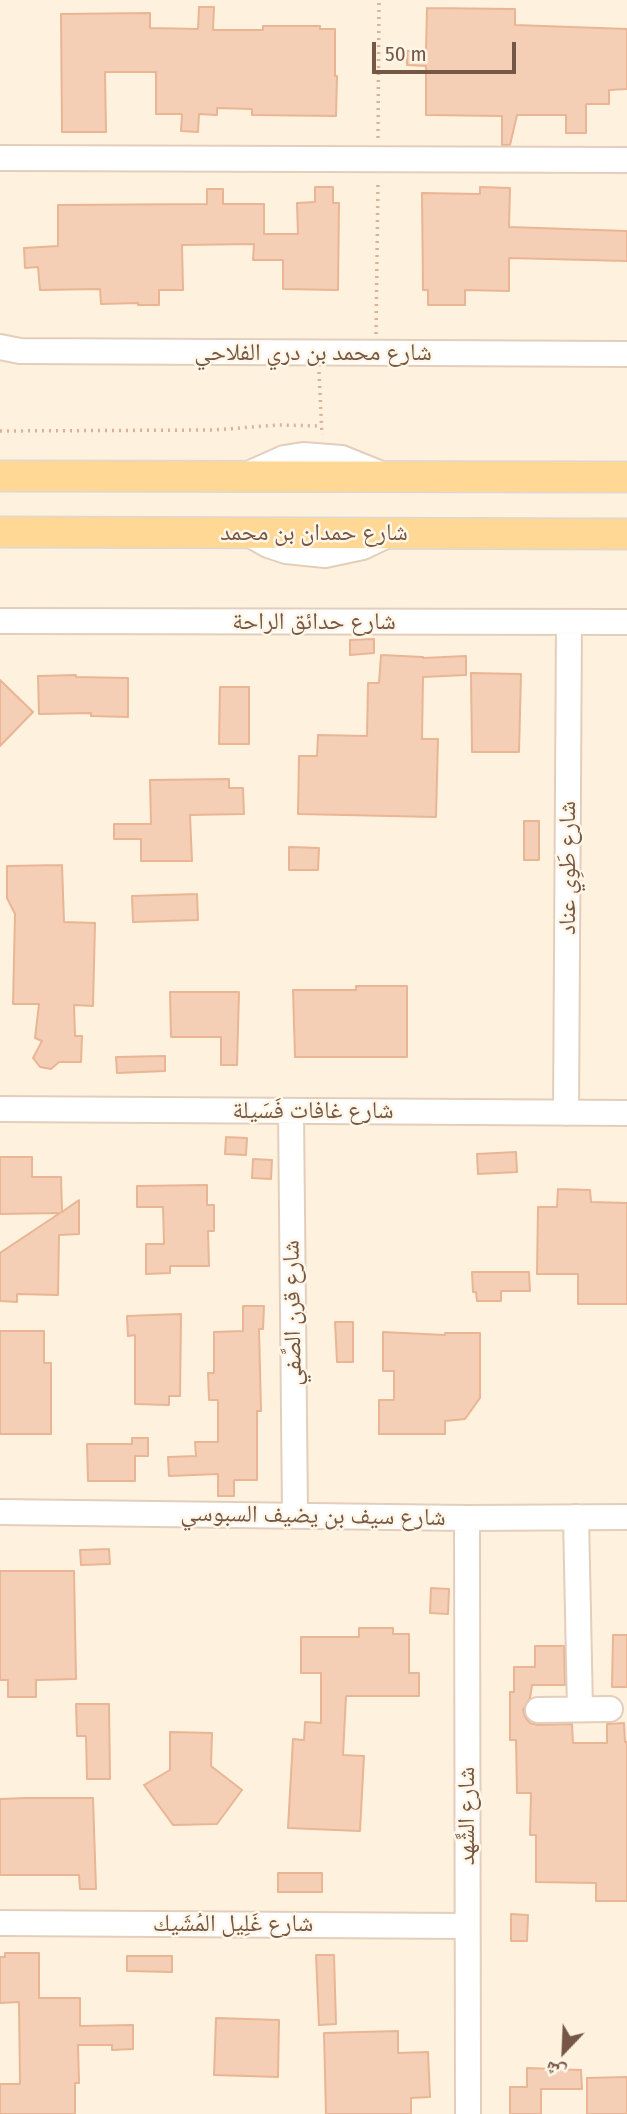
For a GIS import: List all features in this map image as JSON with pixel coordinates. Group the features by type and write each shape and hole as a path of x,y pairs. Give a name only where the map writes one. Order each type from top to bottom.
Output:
{"main road":[{"path":"0,476 627,477"},
{"name":"شارع حمدان بن محمد","path":"0,532 627,534"}],"street":[{"path":"0,158 627,160"},
{"name":"شارع محمد بن دري الفلاحي","path":"0,347 20,351 627,354"},
{"path":"243,476 284,458 323,455 360,464 388,477"},
{"name":"شارع حدائق الراحة","path":"0,621 627,622"},
{"name":"شارع طَوِي عناد","path":"566,1113 569,623"},
{"name":"شارع غافات فَسَيلة","path":"0,1109 627,1114"},
{"name":"شارع قرن الصَّفي","path":"291,1111 295,1515"},
{"name":"شارع سيف بن يضيف السبوسي","path":"0,1512 467,1518 627,1517"},
{"path":"576,1517 580,1710"},
{"name":"شارع الشَّهد","path":"467,1518 467,1926 470,2043 468,2114"},
{"path":"538,1710 610,1709"},
{"name":"شارع غَلِيل المُشَيك","path":"0,1923 467,1926"}],"path":[{"path":"376,339 379,0"},
{"path":"318,353 323,455"},
{"path":"0,431 214,430 278,425 321,426"}],"building":[{"path":"199,7 214,7 213,30 263,30 263,26 320,26 320,29 335,29 336,116 252,115 252,109 217,108 217,115 199,114 198,132 181,131 182,114 156,114 156,72 105,72 106,132 62,132 61,14 150,13 150,28 198,29"},
{"path":"427,8 515,9 515,25 627,29 627,89 609,90 609,104 586,104 586,133 566,133 566,115 517,115 510,145 502,145 502,116 426,115 426,66 407,65 407,51 426,51"},
{"path":"315,187 333,187 333,203 339,203 338,290 283,289 283,260 253,260 254,244 182,245 183,290 159,290 159,305 101,304 100,289 40,290 38,267 25,268 24,248 58,246 58,205 207,204 207,189 223,189 223,204 264,204 264,234 298,234 297,203 315,202"},
{"path":"480,187 510,188 509,227 627,231 627,261 509,258 509,291 465,290 465,305 428,305 428,290 423,290 422,193 480,194"},
{"path":"374,639 374,653 350,655 350,640"},
{"path":"381,655 423,658 466,656 466,675 423,677 422,739 438,739 436,817 298,814 299,756 317,756 318,735 367,736 368,683 379,683"},
{"path":"471,673 521,674 519,752 472,752"},
{"path":"38,676 128,678 128,717 91,716 91,713 39,714"},
{"path":"0,680 33,712 0,746"},
{"path":"220,687 249,687 249,744 219,744"},
{"path":"229,779 229,788 243,788 244,814 190,815 192,861 141,861 141,839 114,839 114,824 151,824 150,780"},
{"path":"524,821 539,821 539,860 524,860"},
{"path":"289,847 319,848 318,870 289,870"},
{"path":"62,865 64,922 95,923 93,1006 74,1005 75,1036 82,1036 81,1062 59,1062 51,1069 40,1067 33,1058 42,1041 35,1038 39,1004 13,1004 15,914 7,898 7,866"},
{"path":"197,894 198,920 133,922 132,896"},
{"path":"356,986 407,986 407,1057 295,1057 293,990 356,990"},
{"path":"170,992 239,992 237,1065 221,1065 221,1037 171,1037"},
{"path":"165,1056 165,1071 117,1073 116,1057"},
{"path":"226,1137 247,1138 246,1155 225,1154"},
{"path":"516,1152 517,1172 478,1174 477,1154"},
{"path":"0,1157 32,1157 32,1177 61,1177 62,1212 79,1200 79,1234 59,1235 58,1295 17,1294 17,1302 0,1301 0,1253 60,1213 0,1214"},
{"path":"253,1159 272,1160 271,1179 252,1178"},
{"path":"207,1185 207,1205 214,1205 214,1231 208,1231 209,1266 170,1266 170,1273 146,1274 146,1244 164,1244 163,1207 137,1207 137,1186"},
{"path":"558,1189 590,1190 591,1202 627,1203 627,1304 578,1304 578,1274 537,1274 538,1207 557,1207"},
{"path":"472,1272 529,1272 530,1291 501,1291 501,1301 477,1301 476,1292 473,1292"},
{"path":"243,1306 264,1306 263,1329 259,1329 261,1411 257,1411 257,1480 234,1480 234,1496 218,1496 218,1474 169,1476 168,1457 196,1456 195,1442 218,1442 218,1400 209,1400 208,1373 214,1373 214,1332 243,1331"},
{"path":"181,1314 180,1396 169,1396 169,1405 135,1404 135,1335 128,1336 127,1316"},
{"path":"335,1322 353,1322 353,1362 337,1362"},
{"path":"0,1331 44,1331 44,1363 51,1363 51,1434 0,1434"},
{"path":"383,1332 445,1335 480,1333 480,1398 465,1419 445,1421 445,1434 379,1434 379,1400 394,1400 394,1371 383,1371"},
{"path":"132,1438 148,1438 148,1456 135,1456 135,1481 88,1481 87,1444 132,1444"},
{"path":"109,1549 110,1564 81,1565 80,1550"},
{"path":"0,1571 74,1571 76,1679 36,1680 36,1697 8,1697 8,1680 0,1680"},
{"path":"431,1588 449,1589 448,1614 430,1613"},
{"path":"359,1628 393,1628 393,1634 409,1634 409,1673 419,1673 419,1696 346,1696 343,1755 364,1756 360,1831 288,1828 293,1739 304,1740 305,1722 321,1723 321,1673 301,1673 301,1637 359,1637"},
{"path":"613,1635 627,1635 627,1687 612,1687"},
{"path":"535,1646 564,1646 565,1685 532,1685 530,1698 523,1710 530,1723 572,1724 573,1743 607,1743 607,1724 624,1723 627,1742 627,1901 596,1901 596,1883 536,1882 536,1835 530,1835 531,1793 517,1793 516,1740 510,1740 510,1692 514,1692 514,1667 535,1667"},
{"path":"76,1704 109,1704 110,1779 87,1779 86,1736 77,1736"},
{"path":"170,1732 212,1733 211,1766 242,1790 217,1824 173,1825 144,1785 170,1770"},
{"path":"93,1798 96,1889 80,1889 79,1875 0,1875 0,1799"},
{"path":"278,1873 322,1873 322,1892 278,1892"},
{"path":"511,1914 528,1915 527,1941 511,1941"},
{"path":"5,1953 39,1953 39,1998 80,1998 80,2026 133,2025 133,2049 112,2050 112,2045 78,2045 79,2083 75,2083 75,2114 0,2114 0,2084 20,2084 19,2002 0,2003 0,1957 5,1957"},
{"path":"316,1955 334,1955 336,2024 319,2025"},
{"path":"127,1956 172,1956 172,1972 127,1971"},
{"path":"216,2018 279,2020 278,2077 214,2075"},
{"path":"398,2031 398,2053 428,2052 430,2097 411,2098 411,2114 326,2114 324,2033"},
{"path":"527,2068 581,2070 582,2089 541,2089 541,2114 510,2114 510,2087 527,2087"},
{"path":"627,2077 627,2114 587,2114 587,2078"}]}
